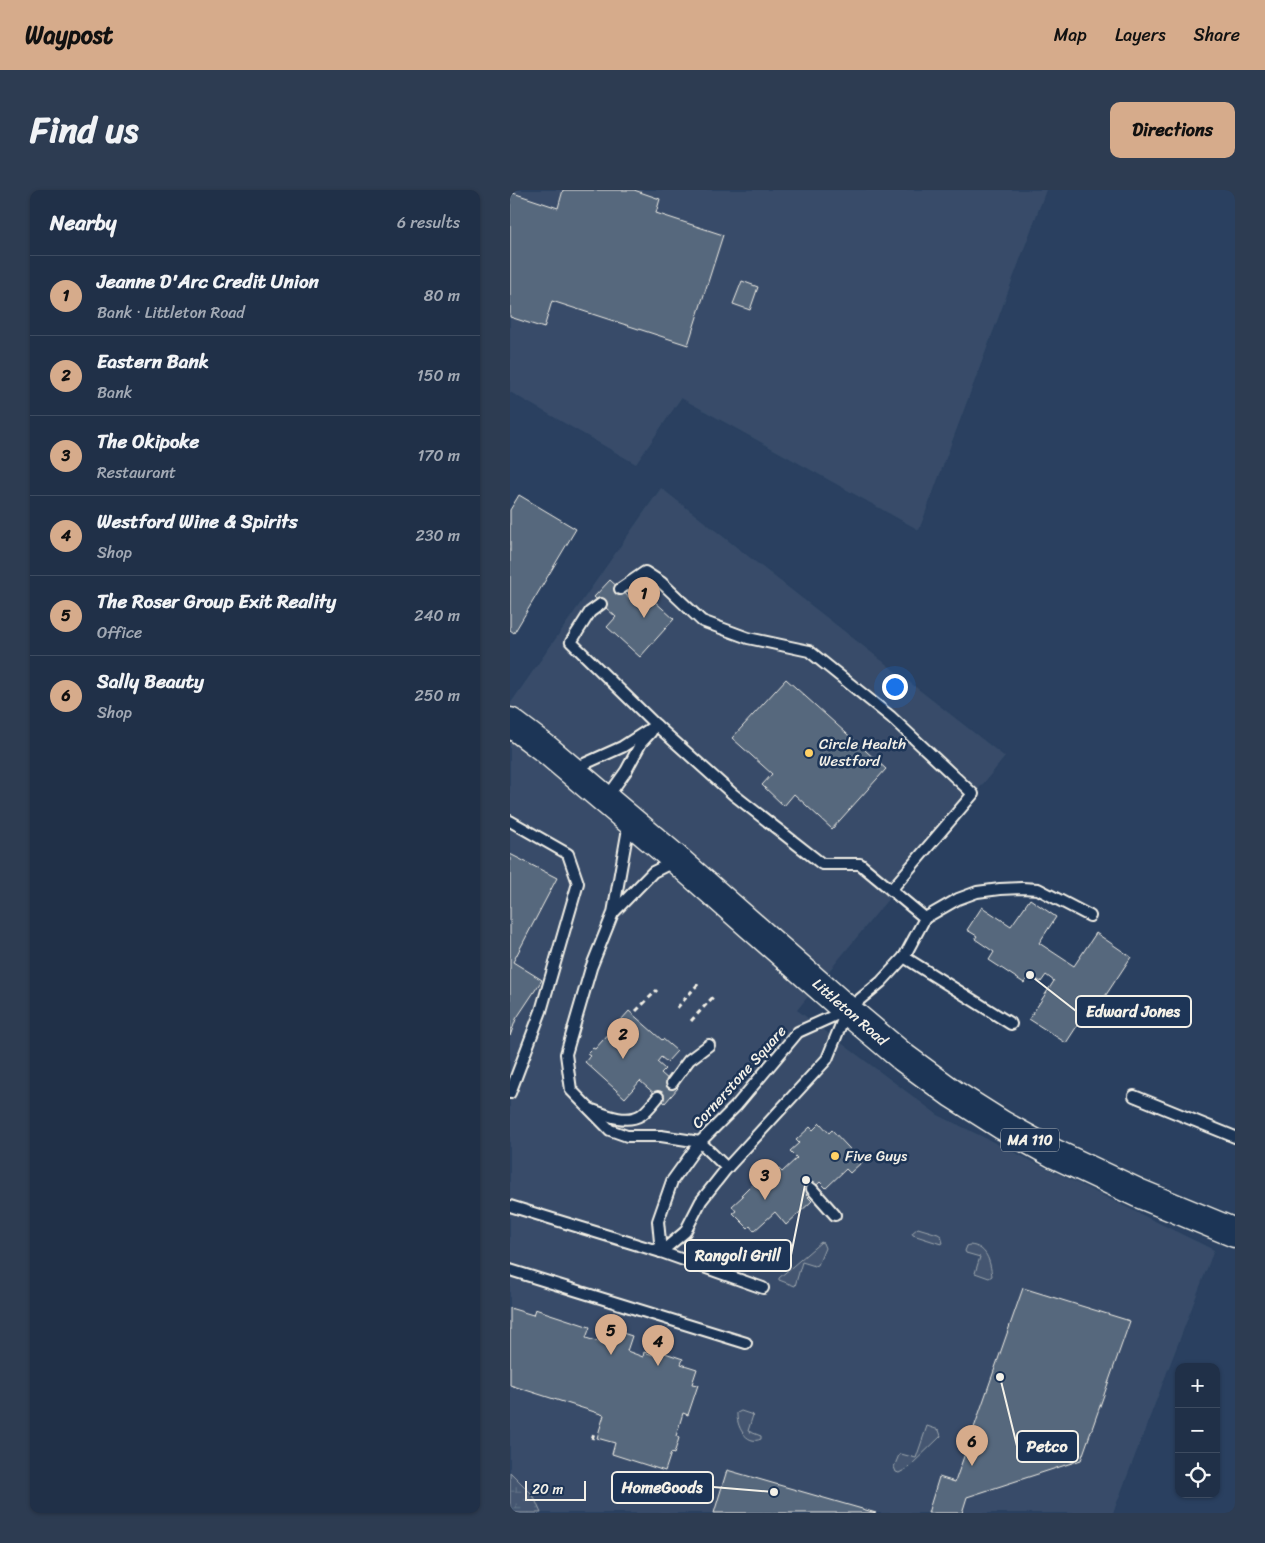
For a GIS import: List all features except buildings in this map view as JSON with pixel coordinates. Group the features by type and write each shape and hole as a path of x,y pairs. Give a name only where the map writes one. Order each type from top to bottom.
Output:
{"main road":[{"name":"Littleton Road","path":"510,722 677,860 904,1058 953,1094 1002,1125 1053,1153 1138,1193 1235,1233"}],"lane":[{"path":"620,589 645,572 662,583 702,621 748,638 809,651 891,716 973,794 891,890"},
{"path":"601,604 590,612 571,642 656,725 734,795 822,864 860,864 925,918"},
{"path":"570,770 622,747 656,725"},
{"path":"606,800 626,771 641,744 656,725"},
{"path":"510,821 568,854 578,883 541,1010 510,1093"},
{"path":"630,821 613,913 591,968 566,1054 571,1090 610,1130 627,1136 661,1136 700,1142 727,1168"},
{"path":"613,913 653,872 677,860"},
{"path":"661,1252 685,1232 701,1201 727,1168 827,1059 847,1010 881,982 904,957 925,918 958,899 977,892 1022,888 1038,889 1090,916"},
{"path":"904,957 1011,1024"},
{"name":"Cornerstone Square","path":"661,1252 658,1221 672,1181 700,1142 736,1106 798,1032 847,1010"},
{"path":"672,1083 690,1060 709,1045"},
{"path":"1134,1096 1235,1137"},
{"path":"587,1108 610,1116 631,1119 642,1114 658,1097"},
{"path":"812,1189 835,1215"},
{"path":"510,1206 661,1252 763,1288"},
{"path":"510,1270 746,1343"}],"path":[{"path":"677,1008 698,984"},
{"path":"636,1012 656,990"},
{"path":"691,1021 713,997"},
{"path":"592,1439 594,1433"}],"shaded area":[{"path":"510,190 1046,190 919,530 681,398 636,464 510,392"},
{"path":"661,488 1005,757 797,1010 938,1115 1214,1250 1113,1513 510,1513 510,704"}],"green space":[{"path":"918,1228 938,1234 941,1236 943,1243 913,1235 912,1233"},
{"path":"821,1242 825,1248 818,1265 815,1266 802,1262 795,1286 779,1280 779,1278"},
{"path":"969,1245 984,1251 989,1260 992,1276 989,1278 975,1273 980,1257 966,1253 965,1251"},
{"path":"741,1411 753,1415 748,1431 761,1436 761,1439 751,1440 743,1433 737,1418 737,1413"},
{"path":"927,1426 939,1430 941,1436 908,1468 899,1473 896,1472 894,1467 899,1455 916,1458"},
{"path":"510,1472 533,1495 541,1513 510,1513"}],"place":[{"name":"Jeanne D'Arc Credit Union","path":"644,618"},
{"name":"Circle Health Westford","path":"809,753"},
{"name":"Edward Jones","path":"1030,975"},
{"name":"Eastern Bank","path":"623,1059"},
{"name":"Five Guys","path":"835,1156"},
{"name":"Rangoli Grill","path":"806,1180"},
{"name":"The Okipoke","path":"765,1200"},
{"name":"The Roser Group Exit Reality","path":"611,1355"},
{"name":"Westford Wine & Spirits","path":"658,1366"},
{"name":"Petco","path":"1000,1377"},
{"name":"Sally Beauty","path":"972,1466"},
{"name":"HomeGoods","path":"774,1492"}]}
